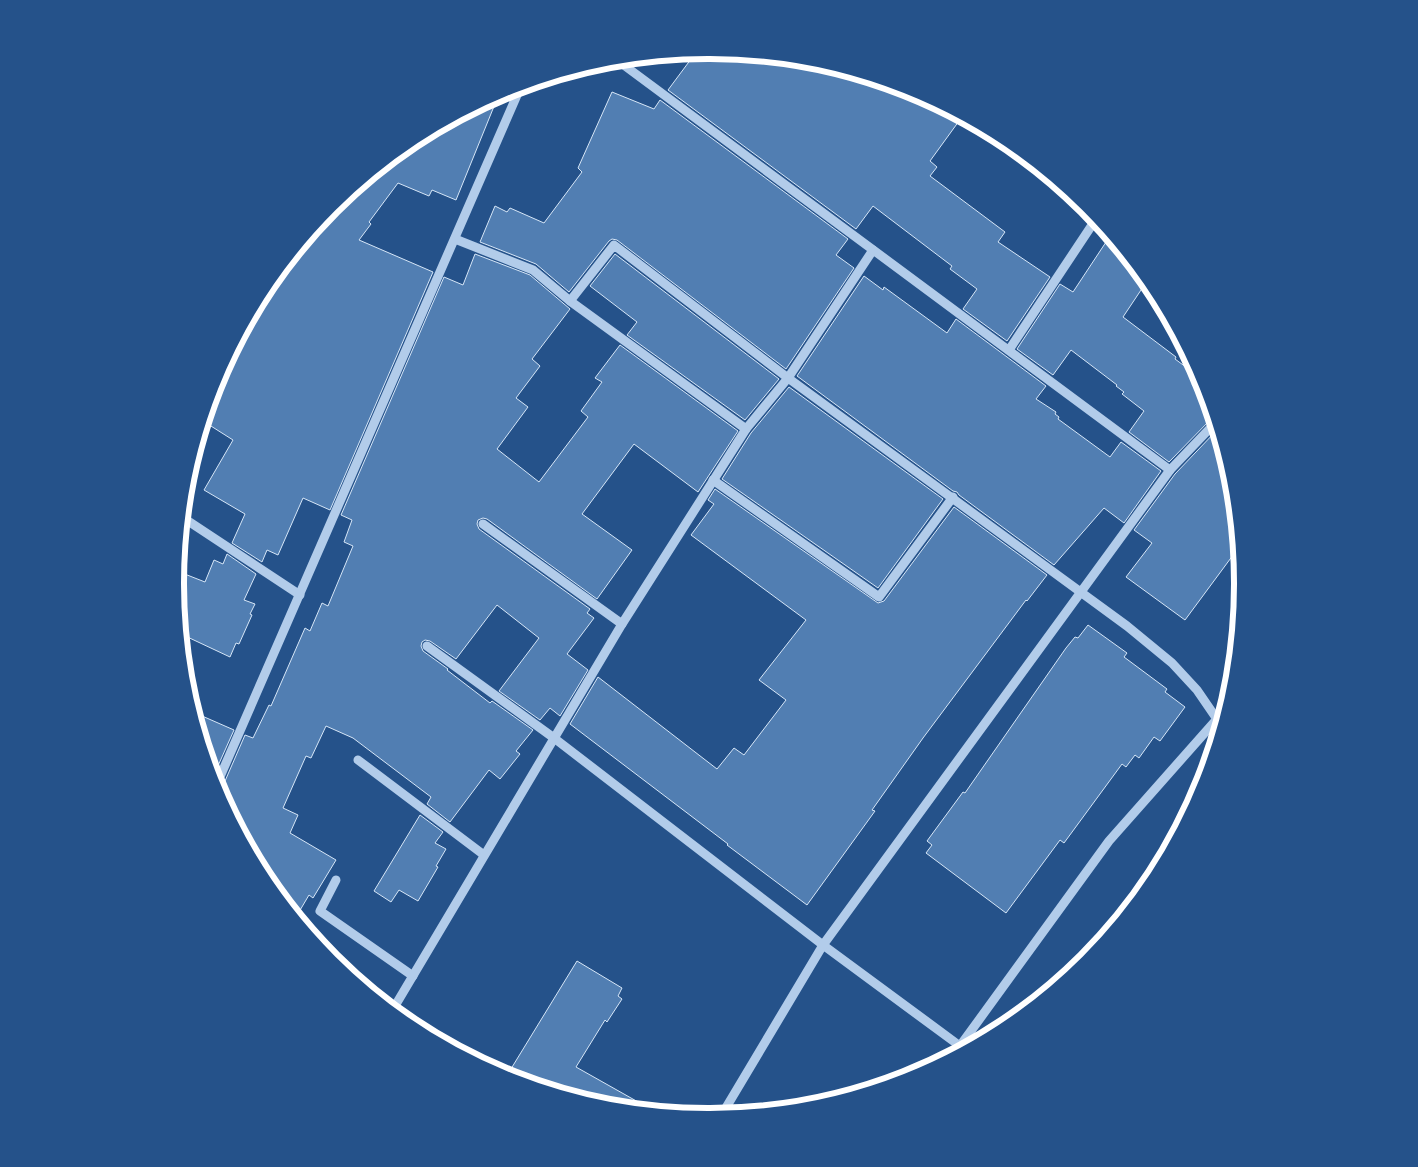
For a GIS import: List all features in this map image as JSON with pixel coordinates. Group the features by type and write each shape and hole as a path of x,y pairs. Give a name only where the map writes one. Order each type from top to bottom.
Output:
{"street":[{"path":"625,66 1170,470"},
{"path":"221,775 517,96"},
{"path":"1009,350 1092,225"},
{"path":"455,239 533,270 570,300 746,429"},
{"path":"570,300 614,245 788,378 1127,626 1172,664 1197,690 1216,718"},
{"path":"396,1004 622,624 713,480 746,429 788,378 873,250"},
{"path":"725,1108 823,945 1170,470 1210,428"},
{"path":"713,480 879,597 952,497"},
{"path":"188,521 300,595"},
{"path":"483,524 622,624"},
{"path":"427,646 554,738 823,945 958,1045"},
{"path":"968,1040 1109,842 1213,728"},
{"path":"358,760 484,855"},
{"path":"336,880 320,911 413,976"}],"building":[{"path":"691,60 743,60 777,63 845,77 910,99 941,113 958,122 930,161 937,167 930,176 1005,232 998,242 1050,277 1007,341 963,309 977,289 950,269 952,266 873,206 856,229 668,90"},
{"path":"612,92 654,109 660,100 848,239 836,255 854,268 786,369 617,240 612,239 609,241 569,292 536,264 480,242 495,206 507,212 510,208 544,223 582,172 578,168"},
{"path":"494,105 456,200 432,190 429,196 398,183 369,222 371,224 359,240 433,272 330,510 303,498 278,555 267,550 262,562 232,543 245,514 204,490 233,440 209,425 212,415 238,351 273,292 293,264 338,212 390,167 417,147 447,129"},
{"path":"1107,241 1142,288 1123,317 1176,357 1175,359 1188,368 1194,382 1192,385 1196,387 1208,422 1169,462 1129,432 1144,411 1122,394 1124,392 1117,385 1071,350 1053,375 1017,349 1060,284 1073,292"},
{"path":"475,254 530,275 570,309 532,359 540,366 516,398 528,407 497,449 539,482 588,417 581,411 602,382 595,378 620,345 738,431 698,492 634,444 582,514 632,550 597,599 487,519 478,520 479,529 590,609 587,613 594,618 567,654 588,670 560,716 550,708 540,720 499,691 539,638 497,605 456,659 430,641 425,640 422,642 423,651 490,703 492,701 533,730 516,751 520,754 500,779 489,770 450,822 427,804 431,797 353,738 326,726 311,758 306,756 283,808 298,815 290,833 336,860 313,898 309,895 300,911 273,875 255,846 238,816 224,784 245,735 253,738 269,705 271,706 305,628 310,631 322,603 328,606 353,546 344,542 352,520 341,515 444,277 463,285"},
{"path":"615,254 779,379 745,420 627,335 637,322 590,286"},
{"path":"864,276 883,290 884,287 947,333 956,319 1046,386 1036,399 1056,412 1055,414 1059,417 1058,419 1110,457 1121,442 1161,471 1124,523 1104,508 1054,565 797,376"},
{"path":"789,387 943,499 878,588 722,479 751,433"},
{"path":"1212,435 1224,481 1233,555 1185,620 1126,577 1152,543 1134,530 1175,474"},
{"path":"715,489 878,603 884,601 954,507 1047,575 1026,600 923,738 872,810 875,811 807,905 570,724 598,677 717,769 734,748 744,755 786,700 759,680 806,620 691,535 714,504 708,500"},
{"path":"227,554 256,574 244,600 255,604 250,614 252,615 239,644 236,643 230,657 187,637 185,618 184,574 205,582 214,560 223,564"},
{"path":"1088,625 1127,653 1124,657 1167,689 1165,692 1185,707 1160,741 1154,737 1139,758 1135,755 1126,767 1122,764 1064,843 1060,840 1006,913 926,853 932,845 927,841 963,792 965,793 1066,648 1075,637 1078,638"},
{"path":"201,716 234,730 218,767"},
{"path":"420,815 443,832 435,843 446,849 418,901 399,890 391,902 374,891"},
{"path":"577,961 622,988 618,996 622,999 607,1022 605,1020 576,1067 642,1104 573,1090 511,1069"}]}
